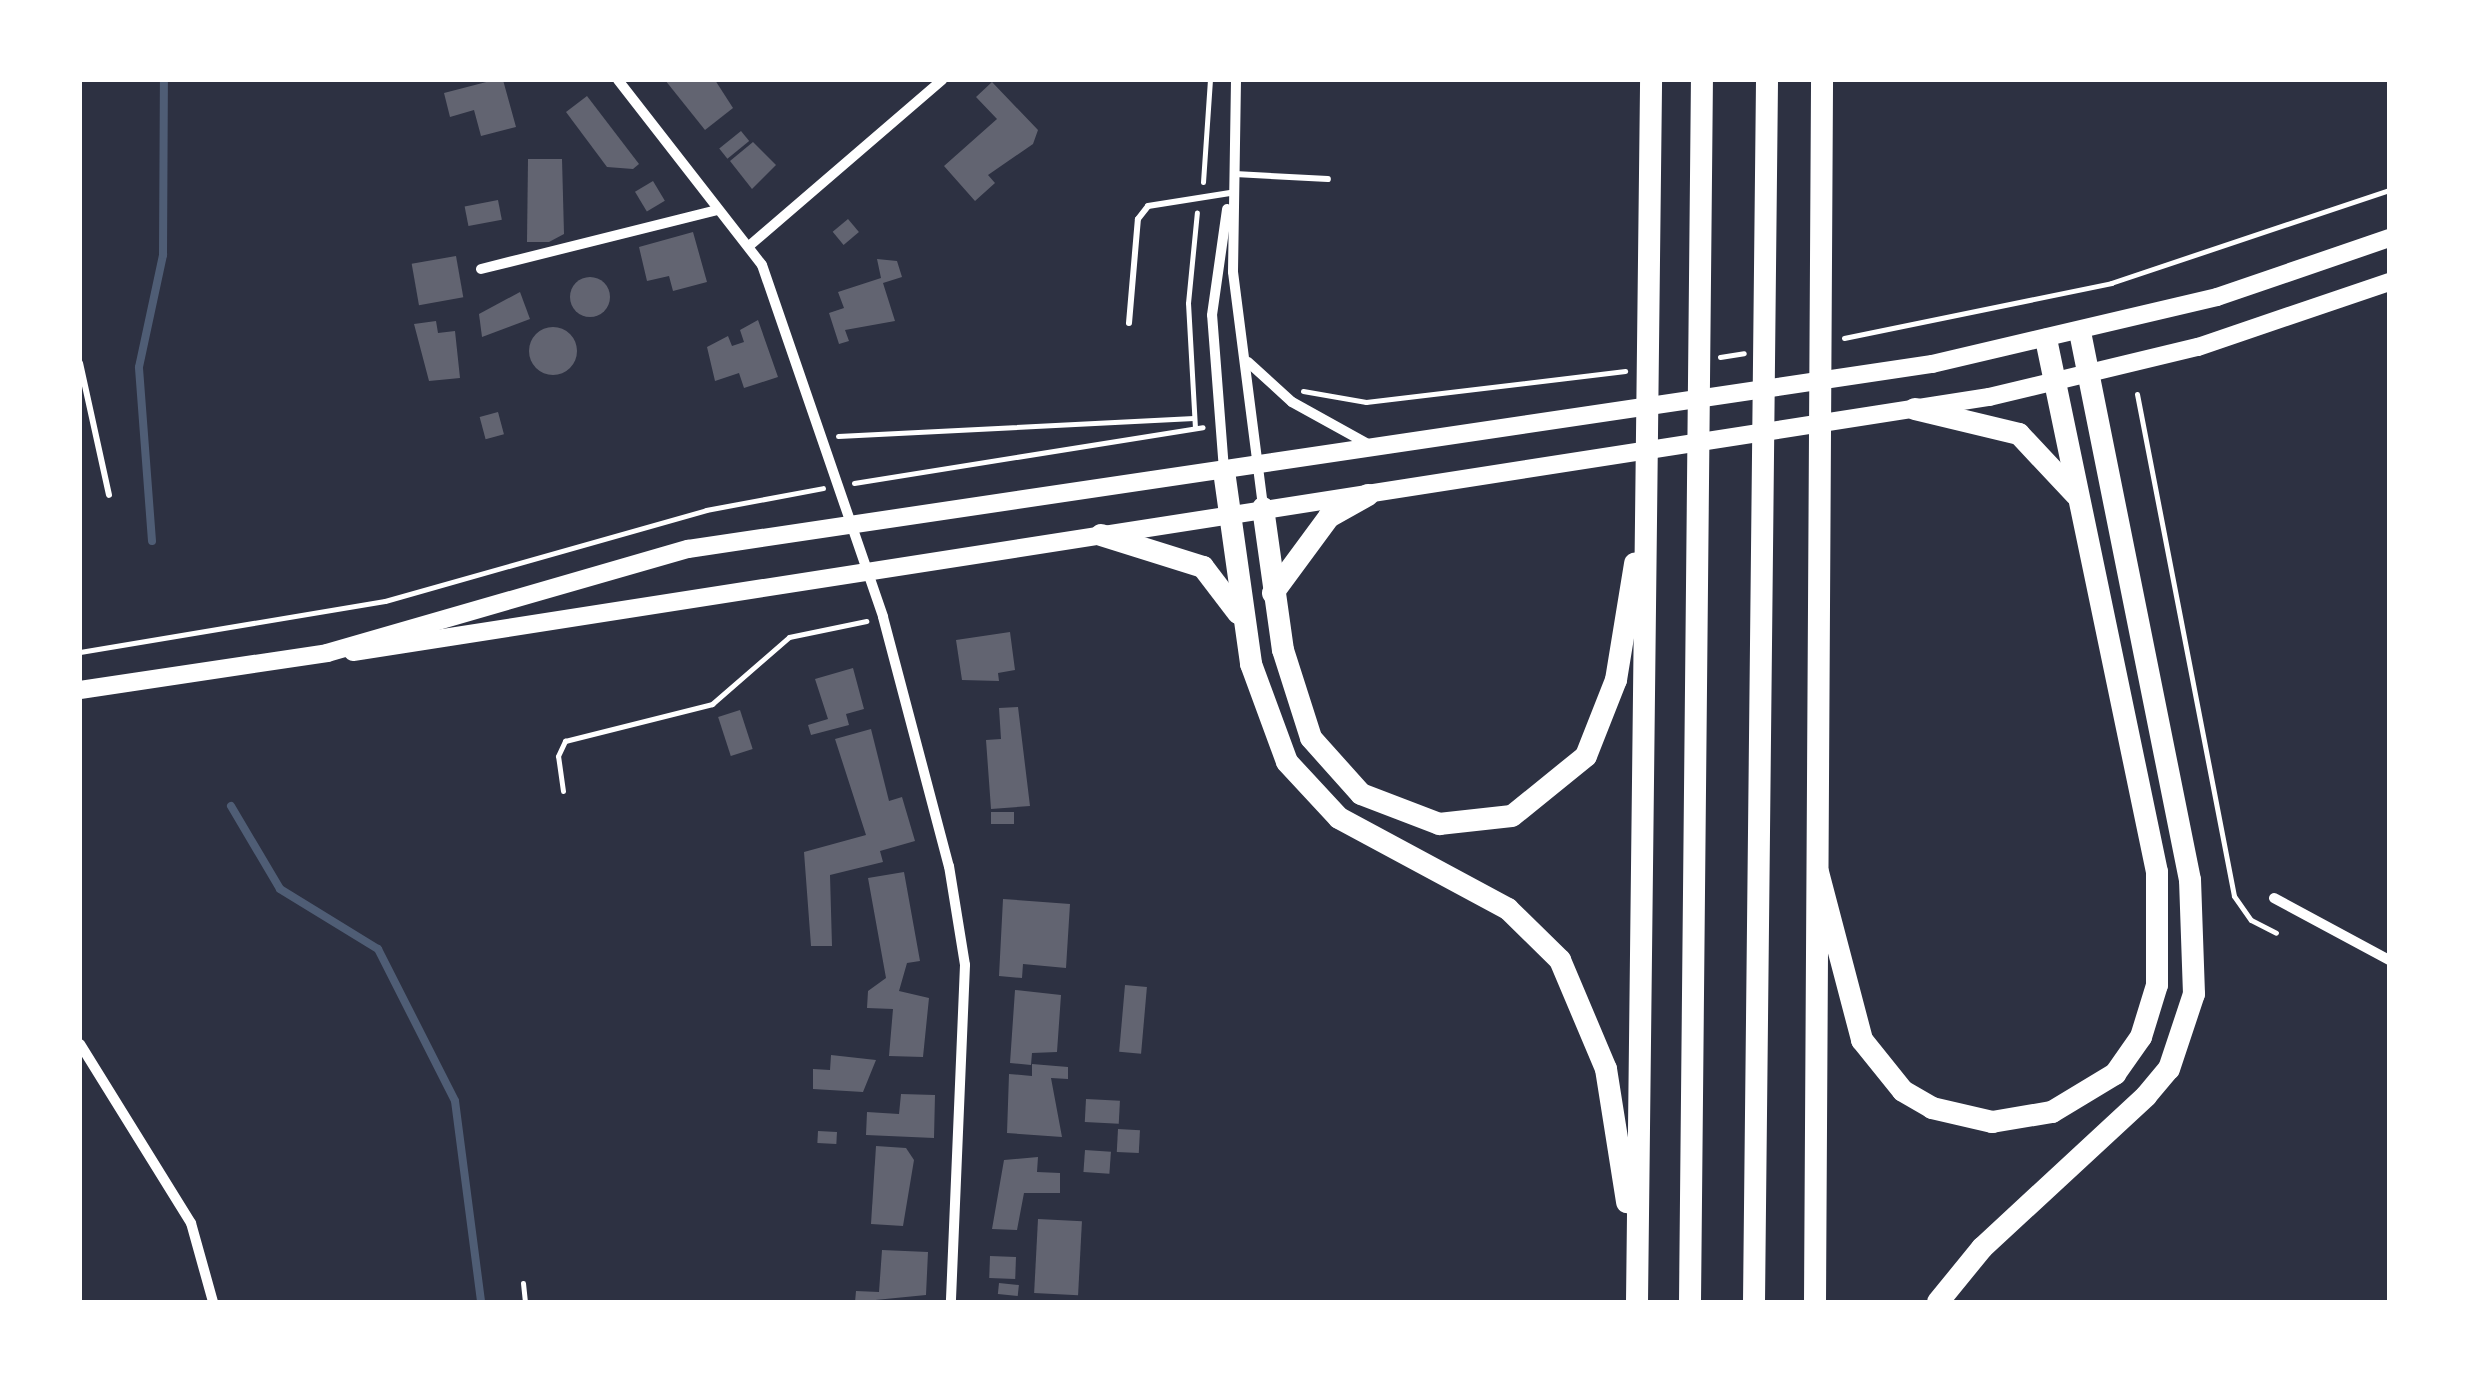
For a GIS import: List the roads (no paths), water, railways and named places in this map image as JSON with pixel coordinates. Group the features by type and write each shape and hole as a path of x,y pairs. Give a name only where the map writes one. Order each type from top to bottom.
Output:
{"highway":[{"path":"1637,1302 1652,80"},
{"path":"1690,1302 1702,80"},
{"path":"1754,1302 1767,80"},
{"path":"1815,1302 1822,80"},
{"path":"1938,1302 1994,1236 2146,1096 2168,1069 2194,994 2190,880 2080,332"},
{"path":"1818,872 1846,1000 1862,1040 1903,1090 1962,1117 2007,1121 2052,1112 2115,1074 2142,1037 2161,936 2083,505 2046,338"},
{"path":"1916,409 2019,434 2083,505"},
{"path":"1224,471 1245,625 1267,723 1308,792 1380,844 1508,908 1575,983 1606,1069 1638,1270"},
{"path":"1273,593 1328,517 1368,494"},
{"path":"1264,508 1273,593 1294,694 1334,768 1396,814 1478,824 1542,799 1586,756 1616,680 1644,531"},
{"path":"1101,535 1204,568 1245,625"}],"main road":[{"path":"80,690 328,653 623,566 764,536 1259,466 2080,332 2389,238"},
{"path":"328,653 389,652 1264,508 1916,409 2056,383 2389,282"}],"street":[{"path":"618,80 750,246 826,436 883,618 949,866 965,965 952,1302"},
{"path":"750,246 942,80"},
{"path":"1236,80 1230,193 1264,508"},
{"path":"1224,471 1213,271 1230,193"},
{"path":"481,269 718,210"},
{"path":"1247,361 1292,402 1375,448"},
{"path":"2274,898 2389,960"},
{"path":"80,1044 191,1224 213,1302"}],"lane":[{"path":"1231,174 1328,179"},
{"path":"1129,323 1138,219 1160,198 1230,193"},
{"path":"80,364 109,496"}],"waterway":[{"path":"152,541 139,367 163,255 164,80"},
{"path":"231,806 280,889 378,949 455,1101 481,1302"}]}
